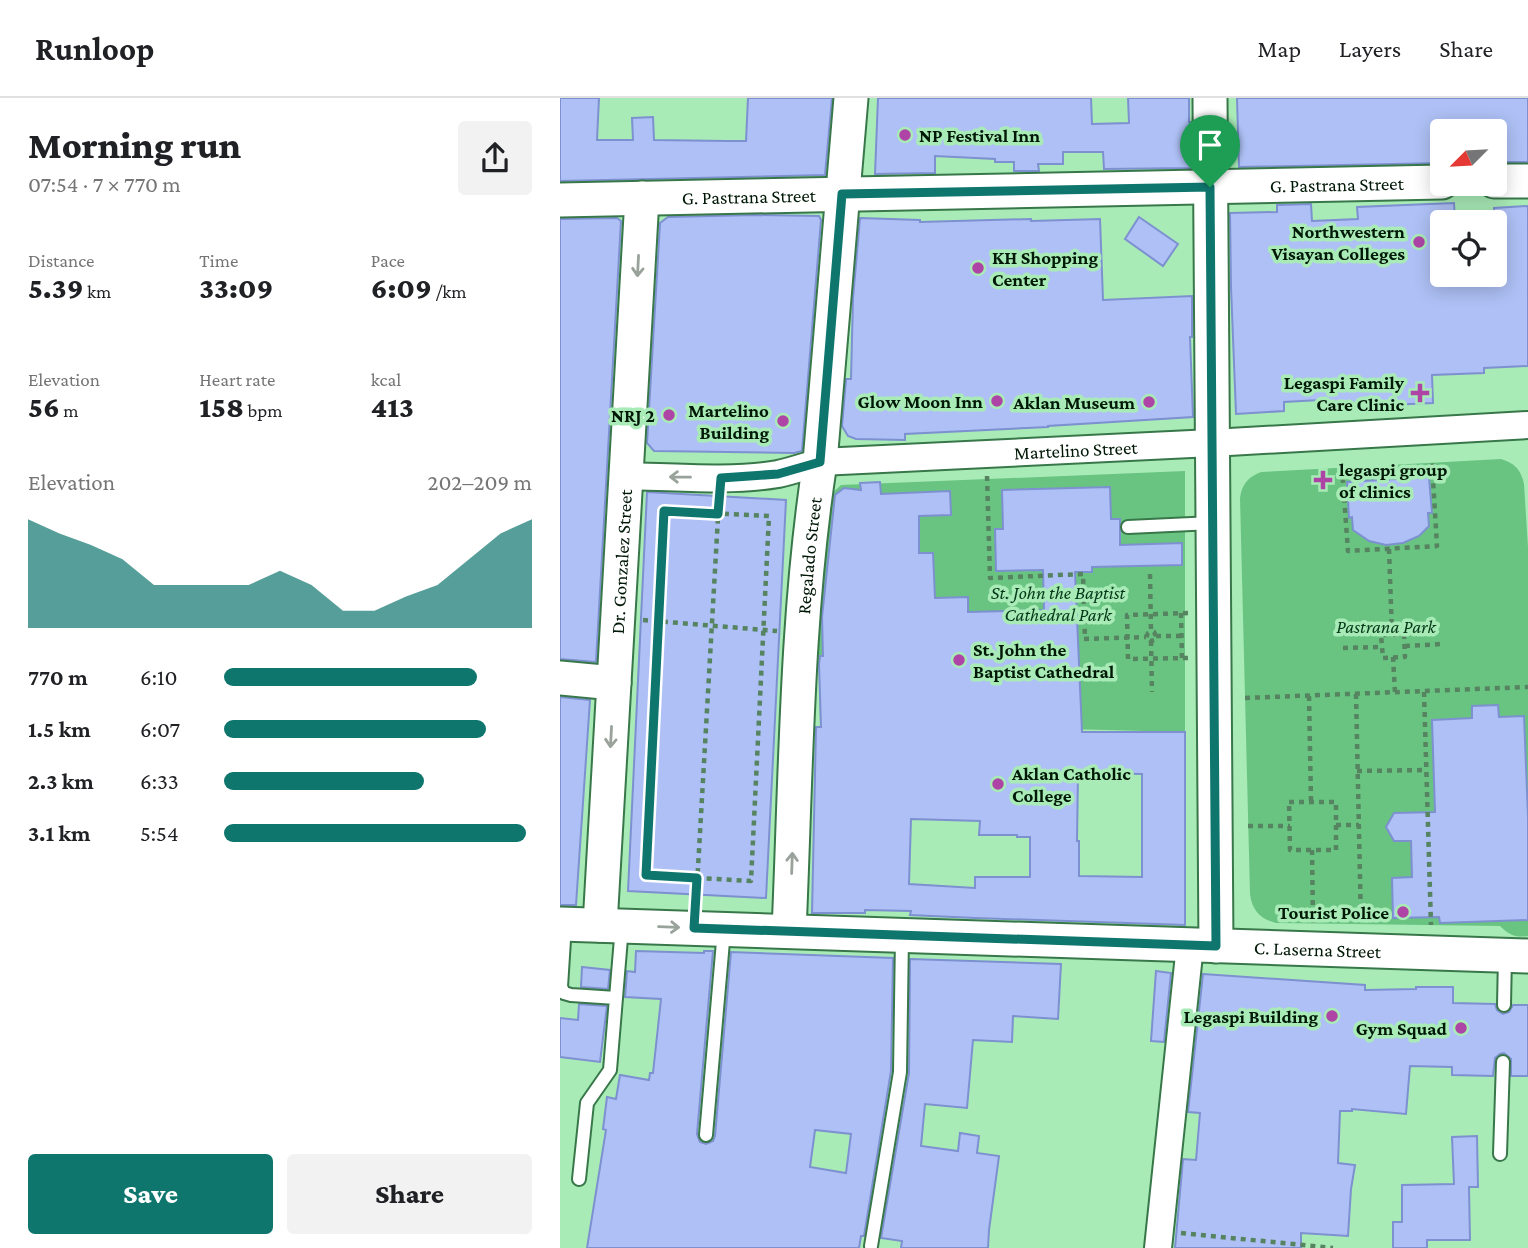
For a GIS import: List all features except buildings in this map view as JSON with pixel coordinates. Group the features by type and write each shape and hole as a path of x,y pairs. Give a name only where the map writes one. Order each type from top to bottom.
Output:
{"street":[{"name":"Regalado Street","path":"789,932 802,634 811,516 820,462 851,98"},
{"path":"1158,1239 1203,945 1213,523 1210,98"},
{"path":"1507,181 1528,181"},
{"name":"G. Pastrana Street","path":"560,200 1430,182"},
{"name":"Dr. Gonzalez Street","path":"611,925 614,683 642,198"},
{"name":"Martelino Street","path":"626,475 721,478 778,474 820,462 1528,425"},
{"path":"560,678 614,683"},
{"name":"C. Laserna Street","path":"562,924 1517,956"}],"lane":[{"path":"1128,527 1213,523"},
{"path":"562,924 561,987 564,993 616,998"},
{"path":"579,1179 587,1103 610,1070 616,998 611,925"},
{"path":"706,1135 709,929"},
{"path":"871,1246 900,1072 902,935"},
{"path":"1504,1004 1517,956"},
{"path":"1500,1154 1503,1062"}],"path":[{"path":"986,454 990,578 1083,574 1084,639 1146,637 1151,641"},
{"path":"1342,468 1348,551 1390,549 1437,546 1433,463"},
{"path":"709,929 697,878 721,478"},
{"path":"664,511 769,516 751,881 646,875 658,622 664,511"},
{"path":"1390,549 1392,634"},
{"path":"1146,637 1151,631 1150,574"},
{"path":"1181,613 1181,636 1182,658 1128,659 1127,615 1181,613"},
{"path":"618,618 802,634"},
{"path":"1151,631 1156,636"},
{"path":"1404,634 1405,646 1405,657 1382,658 1381,635 1404,634"},
{"path":"1156,636 1181,636"},
{"path":"1151,641 1156,636"},
{"path":"1151,641 1152,692"},
{"path":"1405,646 1442,644"},
{"path":"1343,648 1382,647"},
{"path":"1394,657 1395,692"},
{"path":"1245,698 1528,687"},
{"path":"1424,691 1432,925"},
{"path":"1356,694 1361,923"},
{"path":"1309,695 1311,802"},
{"path":"1357,771 1426,770"},
{"path":"1289,802 1336,802 1336,825 1336,850 1290,850 1289,802"},
{"path":"1336,825 1359,825"},
{"path":"1248,826 1290,826"},
{"path":"1312,850 1314,949"},
{"path":"1158,1239 1333,1248"}],"green space":[{"name":"Pastrana Park","path":"1501,459 1514,465 1523,479 1528,547 1528,936 1513,935 1500,926 1276,923 1265,919 1255,909 1250,894 1240,498 1244,485 1261,472"},
{"name":"St. John the Baptist Cathedral Park","path":"1185,471 1185,732 820,723 818,641 829,496 841,485"}],"place":[{"name":"NP Festival Inn","path":"905,135"},
{"name":"Northwestern Visayan Colleges","path":"1419,242"},
{"name":"KH Shopping Center","path":"978,268"},
{"name":"Legaspi Family Care Clinic","path":"1420,393"},
{"name":"Glow Moon Inn","path":"997,401"},
{"name":"Aklan Museum","path":"1149,402"},
{"name":"NRJ 2","path":"669,415"},
{"name":"Martelino Building","path":"783,421"},
{"name":"legaspi group of clinics","path":"1323,480"},
{"name":"St. John the Baptist Cathedral","path":"959,660"},
{"name":"Aklan Catholic College","path":"998,784"},
{"name":"Tourist Police","path":"1403,912"},
{"name":"Legaspi Building","path":"1332,1016"},
{"name":"Gym Squad","path":"1461,1028"}],"route":[{"path":"1210,187 1216,946 694,928 697,878 646,875 664,511 718,514 721,478 778,474 820,462 842,194 1210,187"}]}
